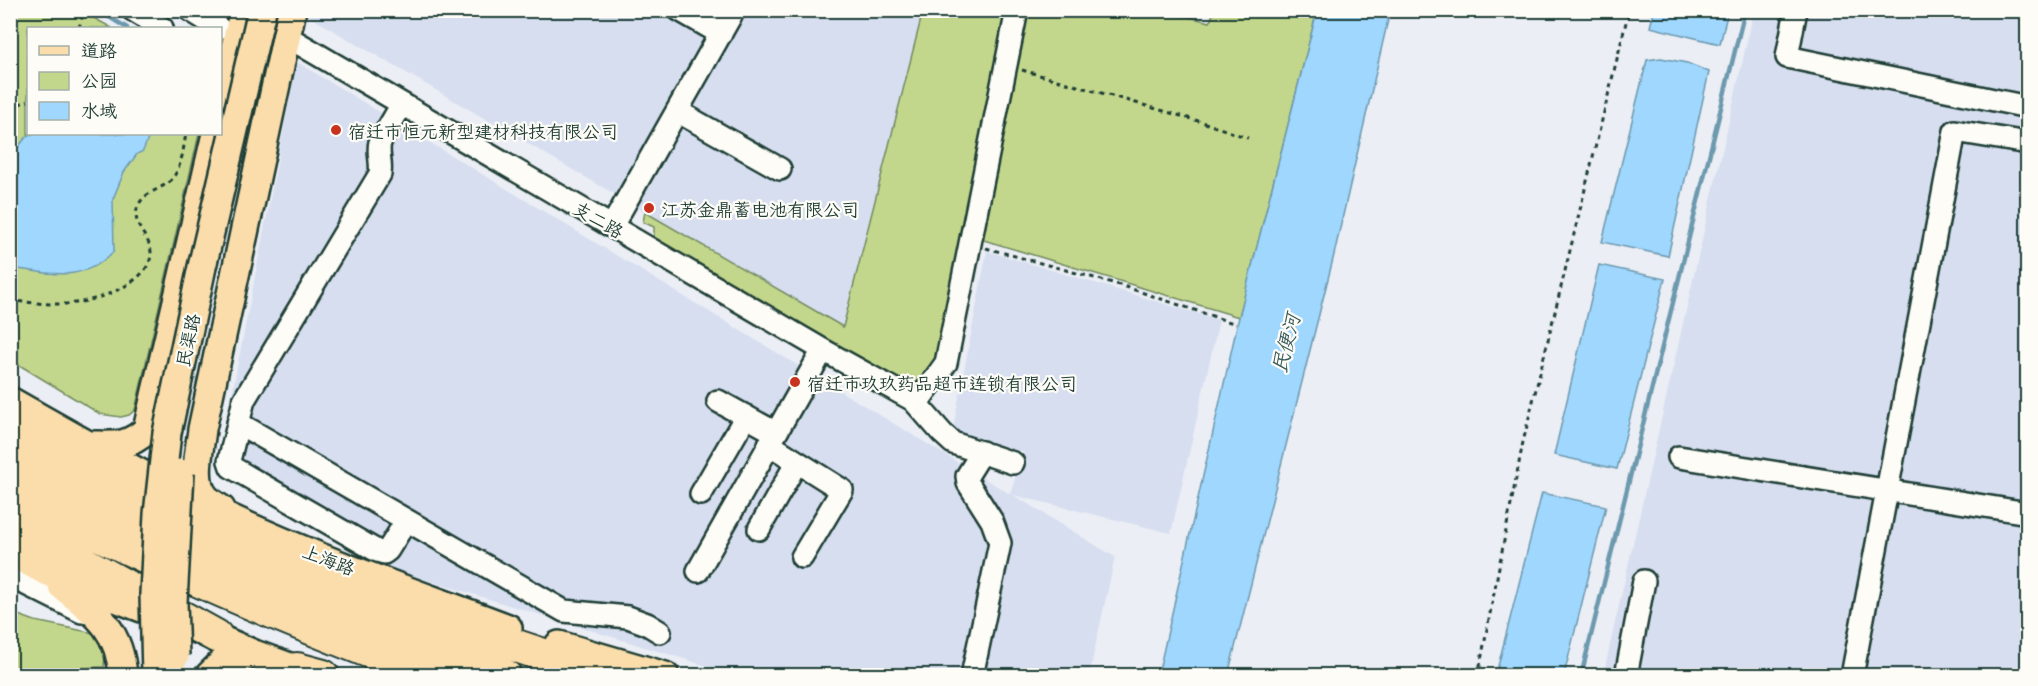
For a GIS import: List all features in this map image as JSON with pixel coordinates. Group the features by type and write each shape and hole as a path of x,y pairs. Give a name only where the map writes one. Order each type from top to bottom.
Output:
{"highway":[{"path":"10,425 184,515 249,544 466,629 607,675"},
{"path":"10,457 133,520 330,609 460,661 505,675"},
{"path":"10,492 143,556 330,637 431,675"},
{"path":"10,522 216,636"}],"main road":[{"path":"222,93 225,32 244,10"},
{"name":"民渠路","path":"156,675 154,594 158,514 167,433 202,267 262,10"},
{"path":"243,523 203,495 198,482 198,460 202,429 286,19"},
{"name":"民渠路","path":"175,675 173,602 183,446 219,275 286,19"},
{"path":"89,445 122,445 135,441 147,430 216,135"},
{"name":"上海路","path":"10,401 208,508 302,549 530,636 664,675"},
{"path":"10,552 45,571 216,636 254,654 311,673"},
{"path":"45,571 92,610 109,628 122,658 123,675"},
{"path":"209,675 221,664 254,654"}],"street":[{"path":"133,10 160,27"},
{"path":"190,10 217,27"},
{"path":"679,10 721,34"},
{"path":"612,226 734,10"},
{"path":"913,400 920,399 946,363 1017,10"},
{"path":"1796,10 1787,57 2027,105"},
{"name":"支二路","path":"286,19 402,104 903,397 913,400"},
{"path":"402,104 378,148 380,174 244,400 229,461 231,467 377,551 388,550 406,521"},
{"path":"677,111 780,169"},
{"path":"1852,675 1955,131 2028,143"},
{"path":"698,571 823,350"},
{"path":"718,400 746,416 797,462 842,490 802,557"},
{"path":"913,400 953,443 1013,463"},
{"path":"701,494 746,416"},
{"path":"238,423 564,611 628,617 660,632"},
{"path":"972,675 1000,543 992,521 968,483 967,476 982,452"},
{"path":"1680,457 2028,513"},
{"path":"759,529 797,462"},
{"path":"10,576 73,607 109,628"},
{"path":"1626,675 1644,581"}],"path":[{"path":"1478,675 1523,442 1629,10"},
{"path":"79,27 82,17"},
{"path":"1006,65 1202,122 1248,138"},
{"path":"10,107 27,101"},
{"path":"10,301 74,304 117,290 143,274 151,254 150,246 138,226 139,206 149,193 162,187 176,174 186,135"},
{"path":"970,243 1120,285 1236,324"}],"shaded area":[{"path":"300,11 923,11 843,327"},
{"path":"1754,11 2027,11 2027,675 1603,676"},
{"path":"297,62 1010,494 1024,452 952,434 987,251 1219,320 1171,533 1013,495 1115,557 1089,675 736,675 375,564 218,465"}],"green space":[{"path":"10,11 81,11 110,27 27,27 27,135 199,135 135,410 121,417 100,414 11,360"},
{"path":"923,11 1010,11 937,359 916,383 902,377 897,384 654,240 654,227 643,222 645,212 843,327"},
{"path":"1026,11 1163,11 1210,22 1214,11 1317,11 1239,317 977,238"},
{"path":"10,612 35,621 98,634 105,652 104,667 11,671"}],"water":[{"path":"1654,10 1728,11 1720,44 1650,27"},
{"name":"民便河","path":"1317,11 1390,11 1333,259 1228,675 1158,675 1239,317"},
{"path":"1661,58 1687,63 1709,72 1668,256 1602,242 1647,60"},
{"path":"150,135 143,151 137,154 124,172 113,199 114,251 90,268 66,274 53,274 11,268 11,156 27,136"},
{"path":"1599,265 1665,279 1617,469 1554,455"},
{"path":"1542,493 1606,506 1564,675 1496,674"}],"waterway":[{"path":"98,10 125,27"},
{"path":"1581,676 1745,10"}],"place":[{"name":"宿迁市恒元新型建材科技有限公司","path":"336,130"},
{"name":"江苏金鼎蓄电池有限公司","path":"649,208"},
{"name":"宿迁市玖玖药品超市连锁有限公司","path":"795,382"}]}
